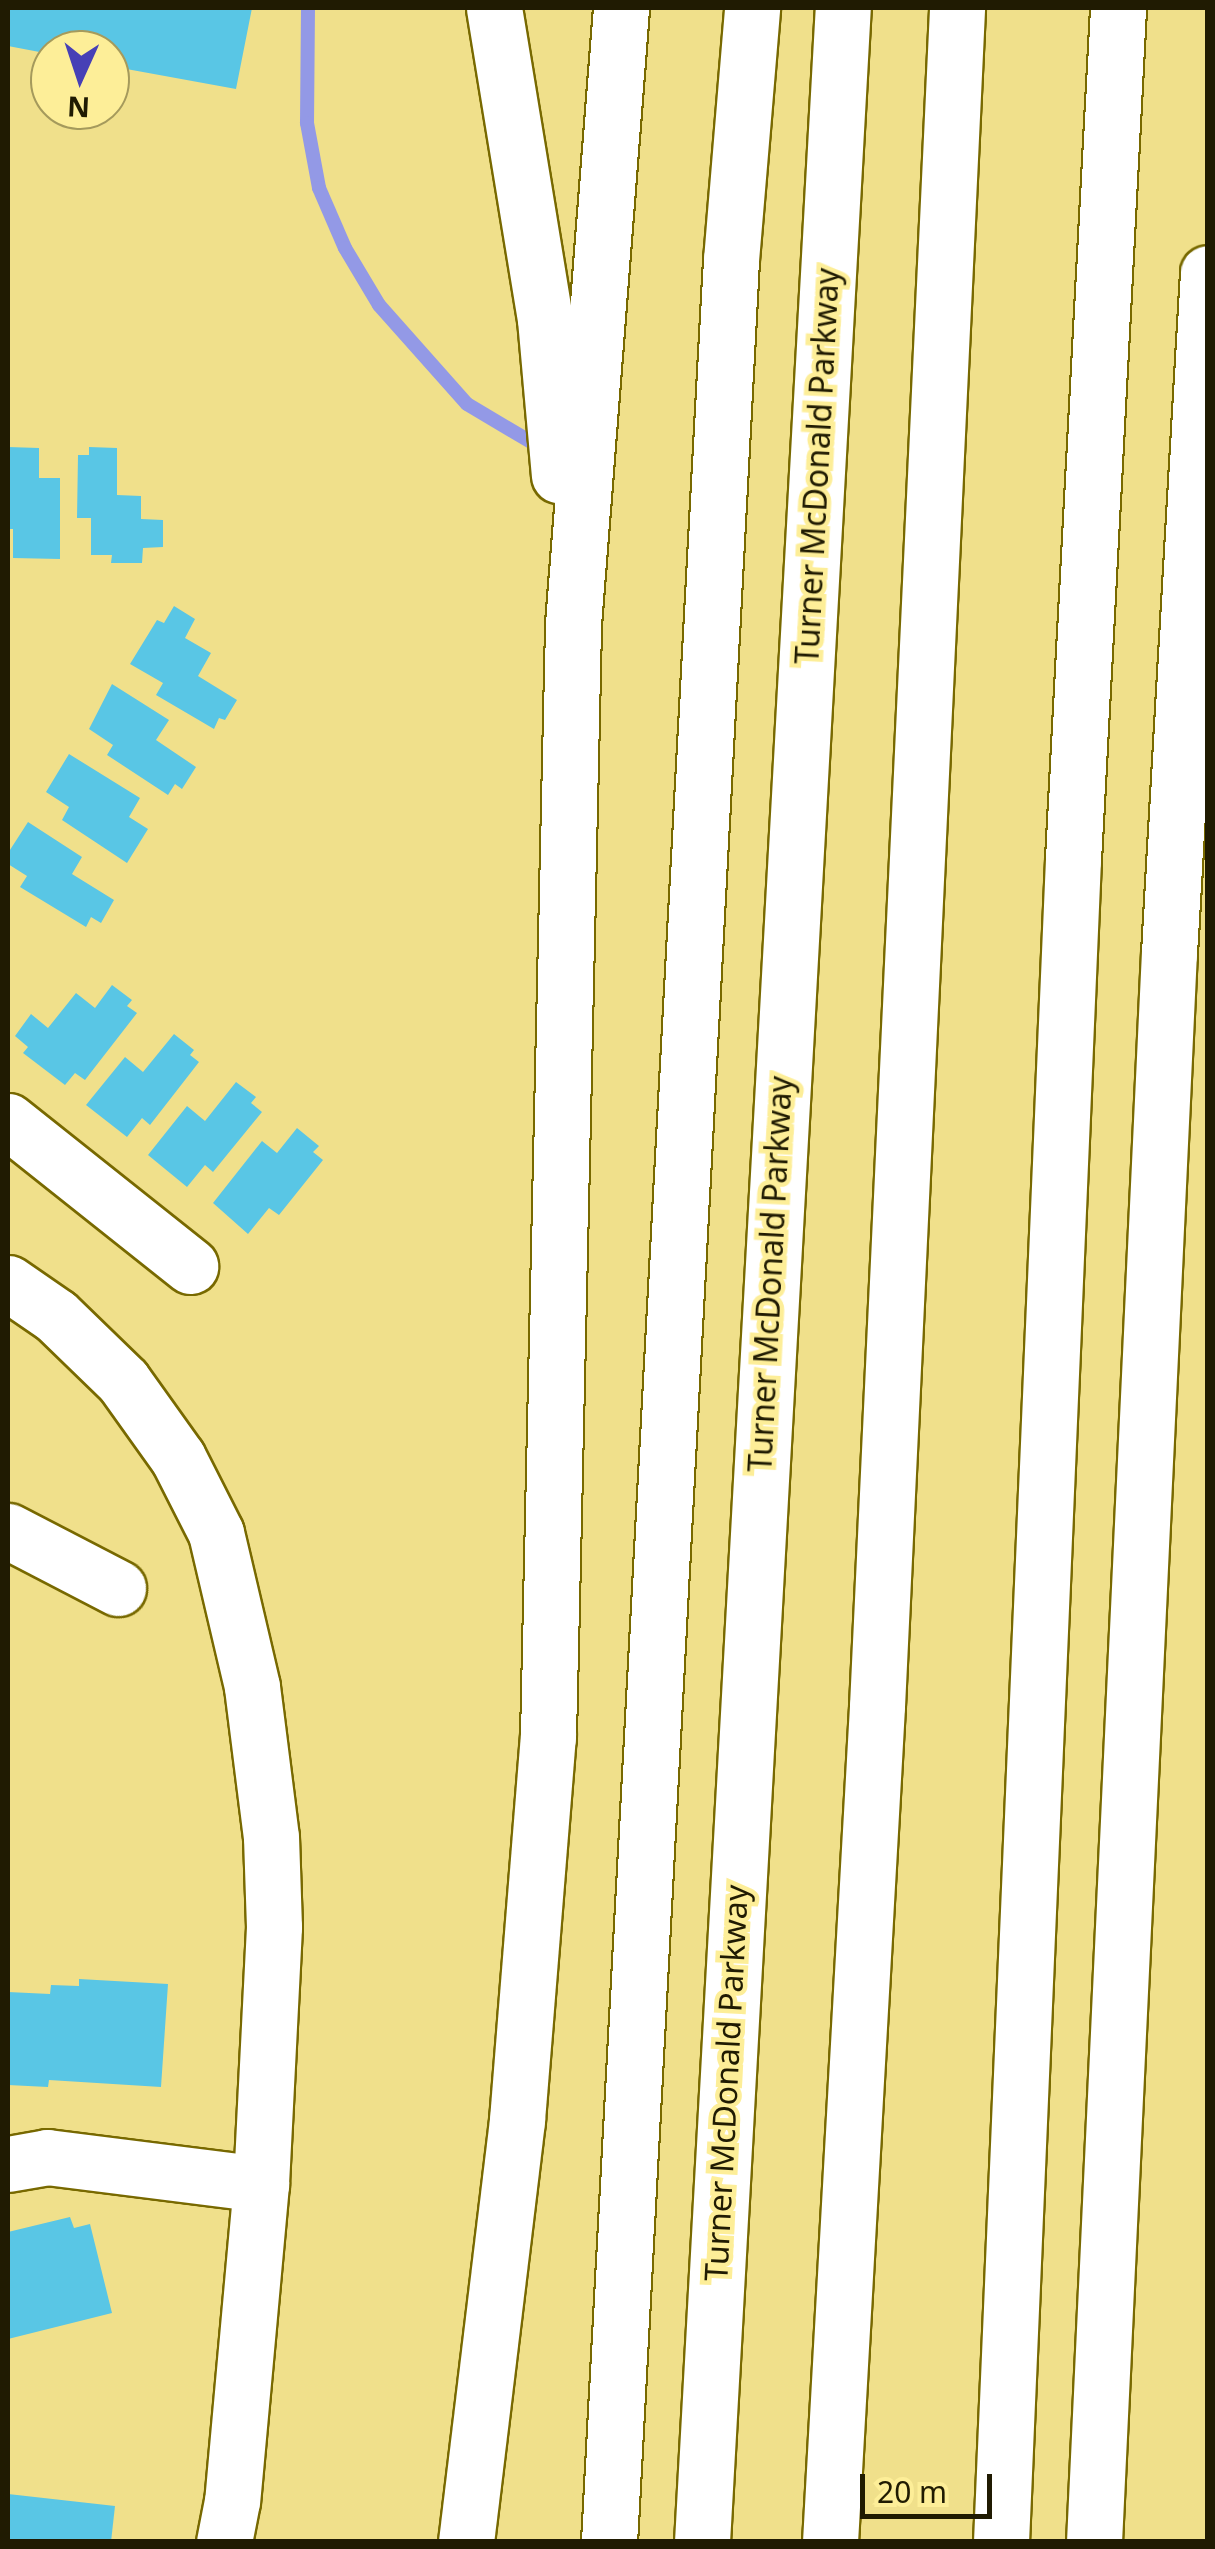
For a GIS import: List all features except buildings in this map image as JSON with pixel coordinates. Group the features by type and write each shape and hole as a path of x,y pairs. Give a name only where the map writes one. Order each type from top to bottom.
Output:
{"main road":[{"path":"494,8 545,319 573,624"},
{"path":"466,2542 518,2120 548,1737 573,624 621,8"},
{"path":"609,2542 730,280 752,8"},
{"name":"Turner McDonald Parkway","path":"702,2542 843,8"},
{"path":"830,2542 878,1687 958,8"},
{"path":"1000,2542 1072,859 1118,8"},
{"path":"1094,2542 1166,1013 1208,274"},
{"path":"8,1121 190,1266"},
{"path":"9,1288 56,1316 124,1381 178,1458 216,1534 252,1687 271,1838 274,1927 261,2184 232,2501 224,2542"},
{"path":"8,1531 118,1588"},
{"path":"8,2164 46,2157 261,2184"}],"waterway":[{"path":"308,8 307,123 319,188 345,248 379,305 467,404 536,445"}]}
